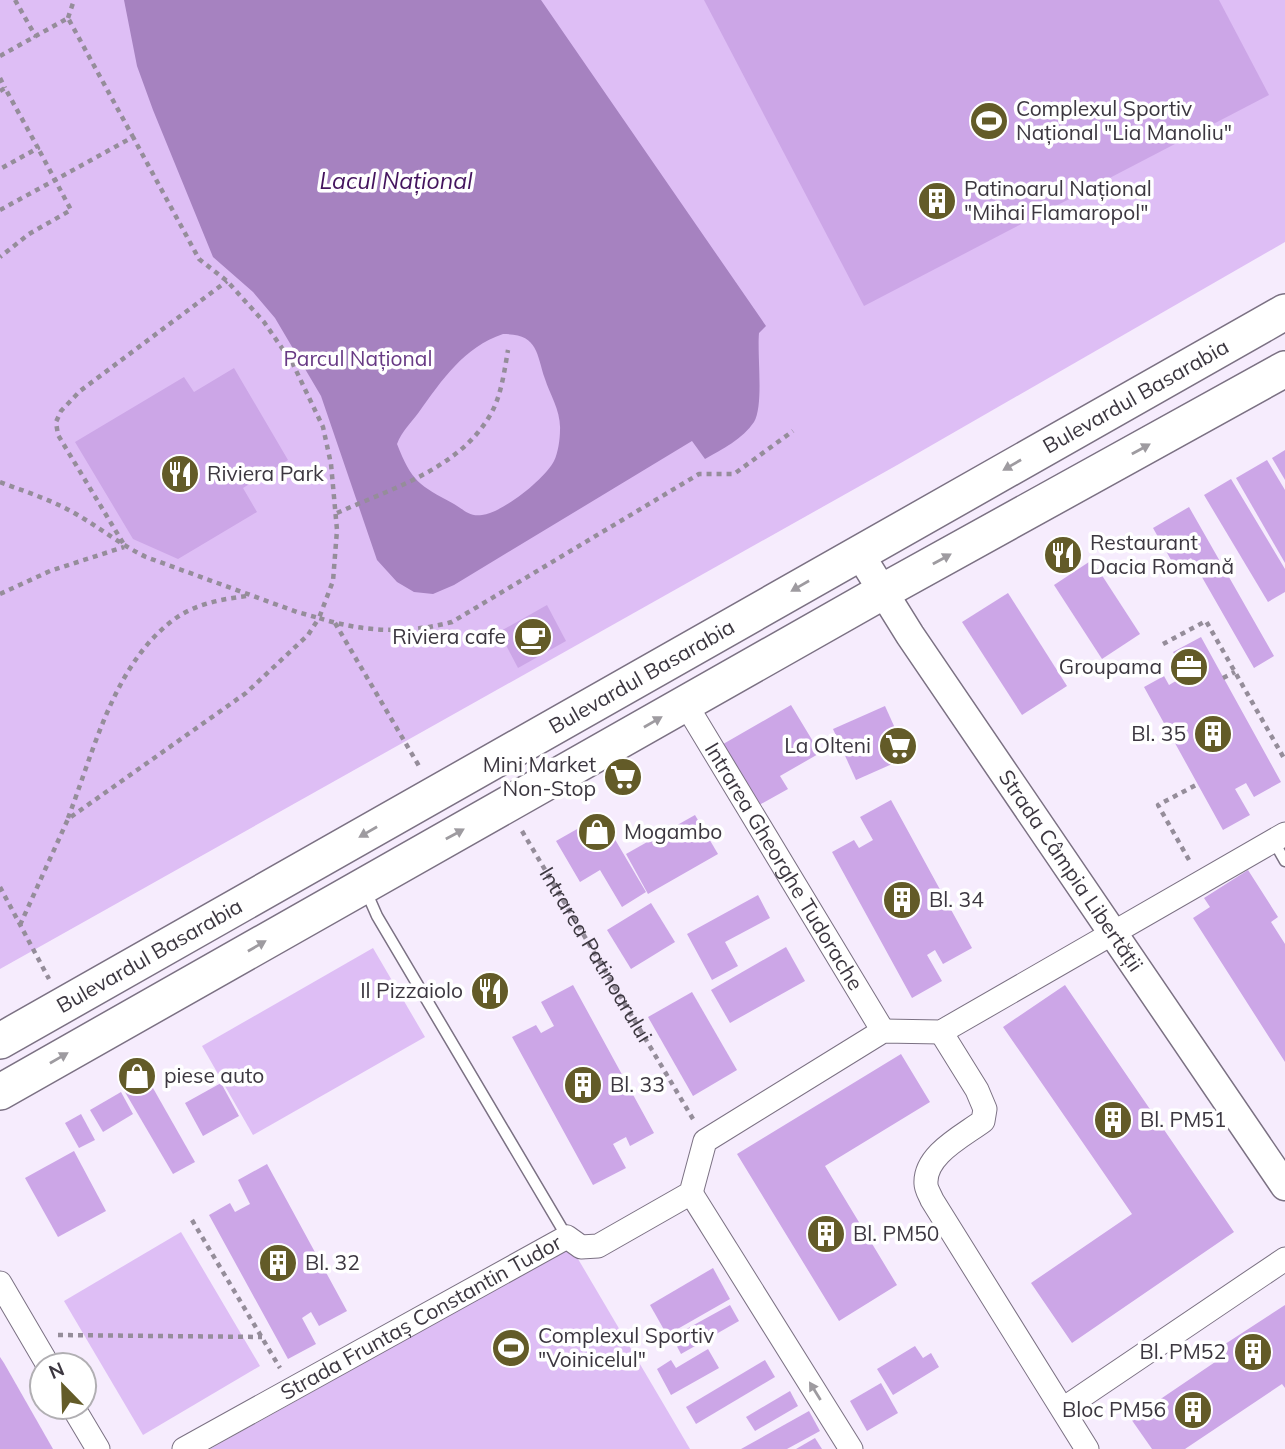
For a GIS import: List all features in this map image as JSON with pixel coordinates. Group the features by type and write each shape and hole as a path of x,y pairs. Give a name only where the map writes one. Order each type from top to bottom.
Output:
{"main road":[{"name":"Bulevardul Basarabia","path":"0,1041 1285,312"},
{"name":"Bulevardul Basarabia","path":"0,1092 882,592 1281,375"}],"street":[{"name":"Strada Câmpia Libertății","path":"859,552 882,592 1285,1186"},
{"name":"Intrarea Gheorghe Tudorache","path":"685,703 883,1031"},
{"path":"851,1449 691,1193 705,1141 883,1031 942,1032 1279,837"},
{"path":"942,1032 977,1090 985,1109 983,1121 942,1152 929,1168 926,1186 932,1200 1087,1449"},
{"name":"Strada Fruntaș Constantin Tudor","path":"184,1449 567,1237 581,1247 598,1246 691,1193"},
{"path":"1063,1409 1285,1259"},
{"path":"0,1283 40,1351"},
{"path":"81,1421 98,1449"}],"lane":[{"path":"1279,837 1285,861"},
{"path":"363,886 377,916 567,1237"}],"path":[{"path":"15,0 36,37"},
{"path":"0,56 68,18 74,0"},
{"path":"68,18 200,259 227,281 264,322 292,364 323,427 337,513 333,581 319,618 308,635 246,693 68,819"},
{"path":"0,78 3,90 71,210 29,234 0,257"},
{"path":"0,210 133,137"},
{"path":"0,169 38,149"},
{"path":"125,547 58,435 56,422 61,411 92,381 227,281"},
{"path":"337,513 415,480 462,448 490,416 501,386 508,350"},
{"path":"0,482 77,514 125,547 165,565 335,623 383,631 407,631 452,622 699,474 734,474 793,432"},
{"path":"0,594 50,571 125,547"},
{"path":"20,925 68,819 117,690 135,660 156,634 177,617 224,599 250,596"},
{"path":"1163,644 1206,621 1285,760"},
{"path":"335,623 424,773"},
{"path":"1223,678 1235,671"},
{"path":"1198,784 1158,804 1201,883"},
{"name":"Intrarea Patinoarului","path":"506,805 705,1141"},
{"path":"0,887 52,984"},
{"path":"192,1220 292,1390"},
{"path":"30,1333 262,1337"}],"green space":[{"name":"Parcul Național","path":"0,0 1285,0 1285,242 899,464 0,969"},
{"path":"373,948 425,1037 253,1135 202,1046"},
{"path":"181,1232 260,1366 143,1435 98,1359 98,1351 93,1351 64,1301"},
{"name":"Complexul Sportiv \"Voinicelul\"","path":"571,1247 690,1449 210,1449"}],"water":[{"name":"Lacul Național","path":"124,0 541,0 766,326 759,333 759,404 754,422 738,439 705,459 692,441 454,585 433,594 414,592 397,582 377,560 321,396 275,318 253,292 213,257 137,66","holes":["503,334 529,341 537,353 559,416 558,450 554,461 542,477 522,494 490,513 473,515 418,481 407,467 397,444 436,388 465,356 489,340"]}],"building":[{"name":"Patinoarul Național \"Mihai Flamaropol\"","path":"704,0 1219,0 1269,95 864,306"},
{"name":"Riviera Park","path":"234,368 288,460 243,488 257,512 178,559 133,539 75,442 184,377 194,392"},
{"path":"1285,450 1285,480 1272,458"},
{"path":"1267,460 1285,490 1285,563 1236,478"},
{"path":"1231,479 1285,569 1285,592 1268,602 1204,495"},
{"path":"1189,507 1274,656 1254,668 1191,558 1175,567 1153,528"},
{"path":"1092,560 1140,634 1102,659 1054,585"},
{"path":"1008,593 1067,686 1022,715 962,622"},
{"name":"Riviera cafe","path":"547,605 566,641 518,668 499,632"},
{"name":"Bl. 35","path":"1201,637 1281,782 1254,797 1246,783 1235,789 1250,815 1223,830 1144,687 1164,676 1169,685 1186,675 1173,652"},
{"path":"791,705 820,753 780,776 788,789 752,809 718,747"},
{"path":"885,706 908,757 856,780 833,729"},
{"name":"Bl. 34","path":"891,800 972,948 943,964 935,950 927,955 942,981 912,998 832,852 854,840 859,848 873,840 860,817"},
{"path":"695,815 718,854 648,894 626,854"},
{"path":"593,820 602,836 610,831 646,892 622,907 600,870 580,882 556,841"},
{"path":"1248,870 1278,917 1271,922 1285,944 1285,1062 1193,918 1210,907 1204,898"},
{"path":"758,895 770,918 725,942 738,966 712,980 687,934"},
{"path":"651,903 675,942 631,969 607,930"},
{"path":"786,947 805,981 730,1023 711,990"},
{"name":"Bl. 33","path":"573,985 654,1133 630,1146 626,1137 613,1144 626,1168 593,1185 512,1037 536,1025 541,1033 554,1026 541,1002"},
{"name":"Bl. PM51","path":"1065,985 1234,1232 1072,1343 1031,1283 1132,1214 1003,1027"},
{"path":"692,992 737,1070 693,1096 648,1017"},
{"name":"Bl. PM50","path":"901,1054 930,1102 825,1166 897,1285 839,1321 737,1154"},
{"path":"145,1074 195,1162 173,1174 122,1087"},
{"path":"221,1083 239,1116 203,1136 185,1103"},
{"path":"121,1092 133,1114 103,1132 90,1110"},
{"path":"81,1114 95,1140 79,1148 65,1123"},
{"path":"74,1151 106,1211 58,1237 25,1178"},
{"name":"Bl. 32","path":"267,1164 347,1311 319,1326 311,1312 302,1318 316,1344 288,1359 209,1215 230,1203 235,1212 250,1204 238,1180"},
{"path":"713,1268 730,1299 667,1335 650,1305"},
{"path":"730,1305 739,1321 681,1354 672,1337"},
{"name":"Bloc PM56","path":"1285,1305 1285,1388 1282,1384 1185,1449 1152,1449 1131,1419 1224,1356 1219,1348"},
{"path":"915,1346 923,1358 931,1353 939,1367 893,1395 877,1369"},
{"path":"708,1349 719,1368 671,1395 657,1369 671,1360 676,1368"},
{"path":"0,1357 28,1405 28,1421 37,1421 53,1449 0,1449"},
{"path":"765,1360 775,1377 696,1424 686,1407"},
{"path":"881,1383 898,1413 867,1431 850,1401"},
{"path":"790,1391 798,1406 755,1431 746,1417"},
{"path":"809,1411 820,1431 787,1449 741,1449"},
{"path":"815,1438 822,1449 796,1449"}],"place":[{"name":"Complexul Sportiv Național \"Lia Manoliu\"","path":"989,121"},
{"name":"Patinoarul Național \"Mihai Flamaropol\"","path":"937,201"},
{"name":"Riviera Park","path":"180,474"},
{"name":"Restaurant Dacia Romană","path":"1063,555"},
{"name":"Riviera cafe","path":"533,637"},
{"name":"Groupama","path":"1189,667"},
{"name":"Bl. 35","path":"1213,734"},
{"name":"La Olteni","path":"898,746"},
{"name":"Mini Market Non-Stop","path":"623,777"},
{"name":"Mogambo","path":"597,832"},
{"name":"Bl. 34","path":"902,900"},
{"name":"Il Pizzaiolo","path":"490,991"},
{"name":"piese auto","path":"137,1076"},
{"name":"Bl. 33","path":"583,1085"},
{"name":"Bl. PM51","path":"1113,1120"},
{"name":"Bl. PM50","path":"826,1234"},
{"name":"Bl. 32","path":"278,1263"},
{"name":"Complexul Sportiv \"Voinicelul\"","path":"511,1348"},
{"name":"Bl. PM52","path":"1253,1352"},
{"name":"Bloc PM56","path":"1193,1410"}]}
